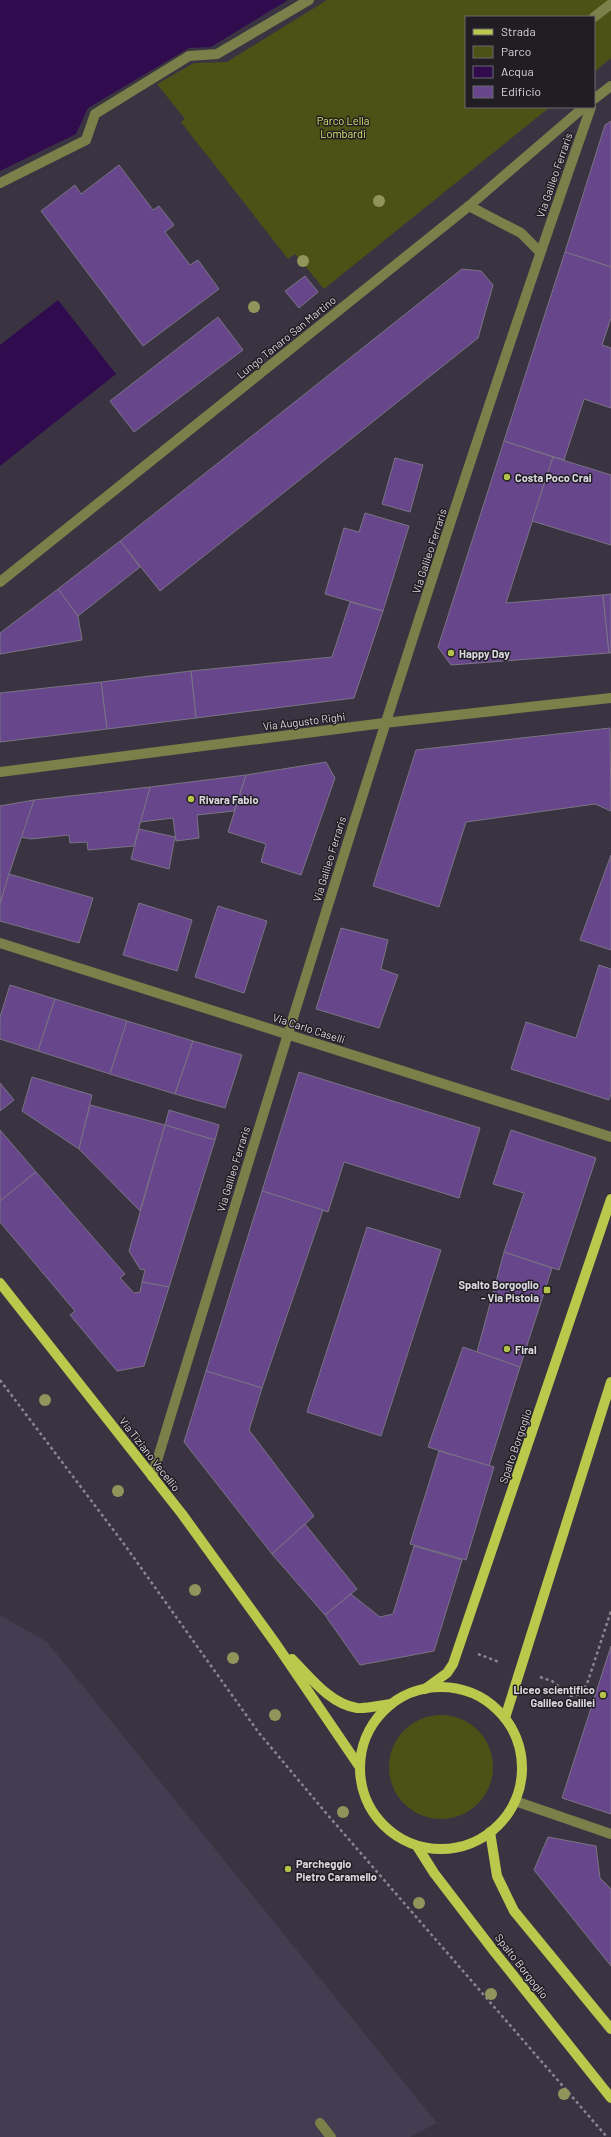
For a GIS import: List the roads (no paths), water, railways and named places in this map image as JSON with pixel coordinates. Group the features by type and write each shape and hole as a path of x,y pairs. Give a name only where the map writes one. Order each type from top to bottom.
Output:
{"main road":[{"name":"Spalto Borgoglio","path":"425,1688 447,1687 469,1692 489,1703 505,1718 516,1737 522,1759 521,1780 515,1801 504,1818 490,1832 468,1845 442,1849 417,1846 398,1837 382,1824 369,1806 362,1787 359,1766 366,1737 374,1721 391,1704 407,1694 425,1688 447,1674 454,1664 611,1199"},
{"name":"Via Tiziano Vecellio","path":"0,1283 182,1514 276,1644"},
{"path":"505,1718 611,1382"},
{"path":"276,1644 322,1690 339,1703 358,1708 391,1704"},
{"path":"276,1644 359,1766"},
{"path":"490,1832 497,1876 514,1911 611,2029"},
{"name":"Spalto Borgoglio","path":"417,1846 434,1873 484,1938 611,2098"}],"street":[{"path":"0,183 86,140 95,114 190,56 217,54 309,0"},
{"path":"595,17 611,4"},
{"path":"595,98 611,86"},
{"path":"595,99 611,94"},
{"name":"Lungo Tanaro San Martino","path":"0,582 469,206 583,108"},
{"name":"Via Galileo Ferraris","path":"152,1477 287,1034 384,723 540,252 591,108"},
{"path":"469,206 521,233 540,252"},
{"name":"Via Augusto Righi","path":"0,772 384,723 611,698"},
{"name":"Via Carlo Caselli","path":"0,942 611,1137"},
{"path":"515,1801 611,1834"},
{"path":"320,2123 331,2137"}],"water":[{"path":"0,0 288,0 211,47 189,48 88,108 76,134 0,171"},
{"path":"58,300 116,374 0,466 0,345"}],"place":[{"name":"Costa Poco Crai","path":"507,477"},
{"name":"Happy Day","path":"451,653"},
{"name":"Rivara Fabio","path":"191,799"},
{"name":"Spalto Borgoglio - Via Pistoia","path":"547,1290"},
{"name":"Firal","path":"507,1349"},
{"name":"Liceo scientifico Galileo Galilei","path":"603,1695"},
{"name":"Parcheggio Pietro Caramello","path":"288,1869"}],"park label":[{"name":"Parco Lella Lombardi","path":"343,126"}]}
